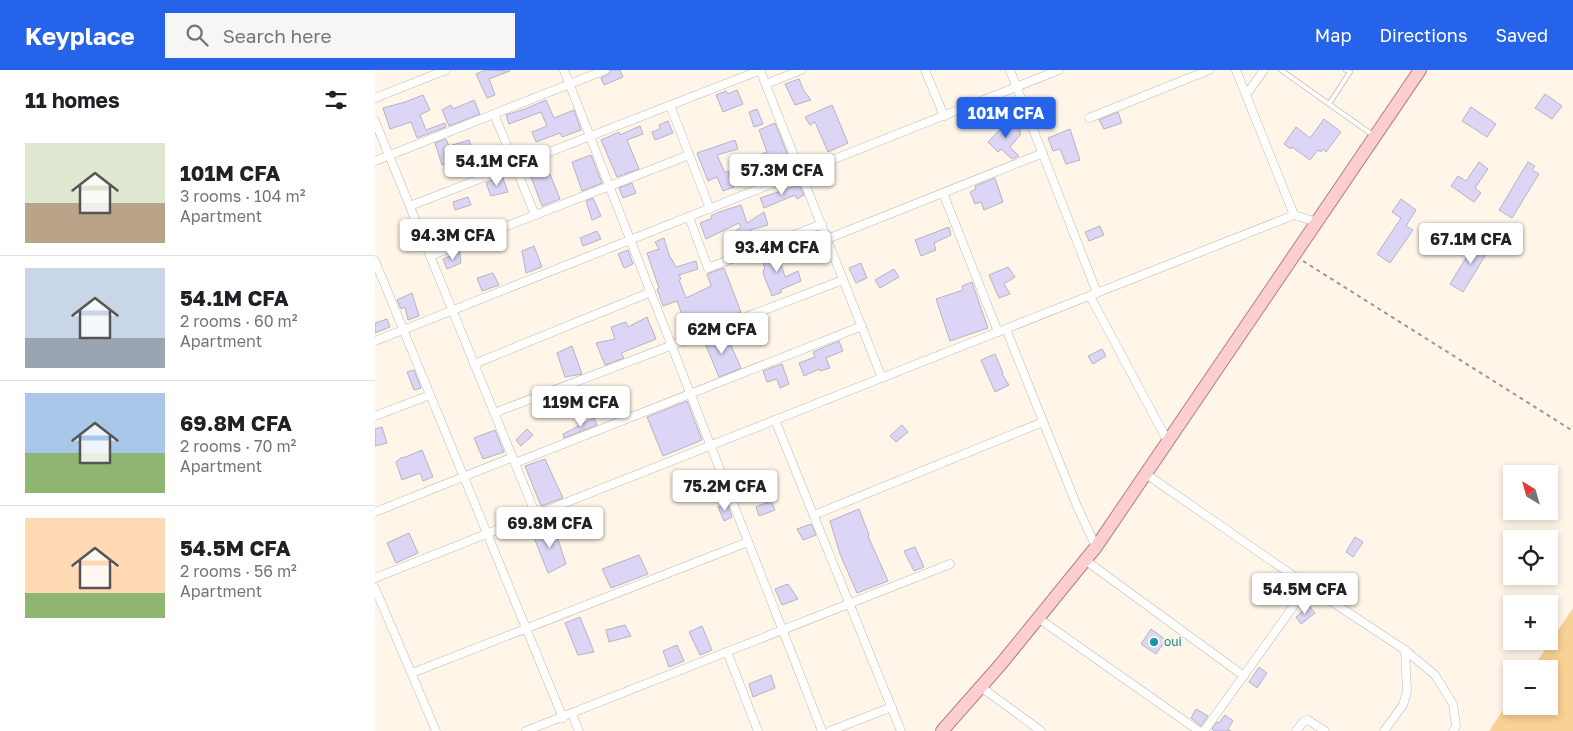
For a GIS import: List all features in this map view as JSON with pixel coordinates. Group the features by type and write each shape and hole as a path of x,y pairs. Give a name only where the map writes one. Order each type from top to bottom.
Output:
{"main road":[{"path":"942,731 981,687 1096,547 1420,70"}],"street":[{"path":"375,98 445,70"},
{"path":"564,70 822,731"},
{"path":"375,161 605,70"},
{"path":"410,206 760,70 882,378"},
{"path":"766,84 801,70"},
{"path":"925,70 944,116"},
{"path":"1010,70 1043,153 1093,294 1168,442"},
{"path":"375,341 1059,70"},
{"path":"1089,118 1209,70"},
{"path":"1236,70 1294,215"},
{"path":"1246,95 1264,70"},
{"path":"670,105 710,209"},
{"path":"494,114 535,215"},
{"path":"375,121 536,515"},
{"path":"827,239 1043,153"},
{"path":"430,256 689,155"},
{"path":"943,193 1096,547"},
{"path":"375,578 1294,215 1317,222"},
{"path":"689,217 708,268 821,224"},
{"path":"375,261 377,270 563,718"},
{"path":"495,413 843,280"},
{"path":"474,364 651,292"},
{"path":"375,512 464,477 690,394 862,326"},
{"path":"375,416 430,395"},
{"path":"775,420 901,731"},
{"path":"814,515 1043,422"},
{"path":"1146,474 1307,586 1405,650 1435,675 1453,704 1456,726 1453,731"},
{"path":"412,673 748,542"},
{"path":"1085,560 1244,676"},
{"path":"526,731 949,564"},
{"path":"1204,731 1307,586"},
{"path":"375,588 437,731"},
{"path":"1038,618 1199,731"},
{"path":"1384,731 1403,705 1407,692 1405,650"},
{"path":"727,652 758,731"},
{"path":"981,687 1041,731"},
{"path":"830,731 892,707"},
{"path":"572,714 579,731"},
{"path":"1296,731 1304,721 1308,720 1325,731"}],"lane":[{"path":"1281,70 1375,137"},
{"path":"1329,104 1350,72 1346,70"}],"path":[{"path":"1294,256 1573,431"}],"shaded area":[{"path":"1573,608 1573,731 1489,731 1503,710 1503,715 1558,715 1558,660 1538,660 1545,650 1558,650 1558,630"}],"building":[{"path":"485,70 510,71 489,79 495,95 487,98 476,74"},
{"path":"611,70 620,70 623,77 604,85 601,78 609,74"},
{"path":"799,79 804,91 811,100 795,105 785,84"},
{"path":"737,90 743,104 723,112 716,95 726,91 728,94"},
{"path":"1545,94 1562,106 1552,119 1535,108"},
{"path":"423,95 430,110 420,115 426,130 445,123 446,127 417,138 411,122 390,129 383,108"},
{"path":"474,100 480,114 449,126 442,110 451,105 453,109"},
{"path":"546,100 554,118 574,110 581,130 562,137 560,133 536,142 532,132 547,126 541,112 509,124 506,115"},
{"path":"832,105 848,143 828,152 815,122 810,125 805,117"},
{"path":"1471,107 1496,124 1487,137 1462,121"},
{"path":"757,109 763,124 754,127 749,112"},
{"path":"1118,112 1122,123 1104,129 1099,120"},
{"path":"1324,119 1341,132 1326,152 1323,149 1321,152 1318,150 1310,160 1292,147 1291,149 1284,144 1296,127 1310,138"},
{"path":"1009,120 1021,131 1019,132 1021,134 1010,147 1019,156 1012,159 1001,149 998,152 988,142"},
{"path":"668,121 673,133 655,140 652,132 660,129 659,125"},
{"path":"775,123 791,163 773,168 775,173 764,176 757,156 767,152 759,130"},
{"path":"640,126 643,134 627,140 639,169 617,177 601,140 619,132 620,135"},
{"path":"1070,129 1080,160 1066,164 1060,149 1053,151 1048,138"},
{"path":"446,139 449,146 469,140 476,159 467,164 465,157 442,165 435,143"},
{"path":"735,140 738,149 717,155 725,173 728,171 734,187 723,191 717,177 708,181 697,153"},
{"path":"591,155 602,183 582,191 572,162"},
{"path":"1479,162 1488,169 1475,188 1481,193 1474,202 1451,186 1458,176 1466,181"},
{"path":"1528,162 1535,166 1532,170 1539,174 1512,218 1499,210"},
{"path":"543,163 547,175 550,174 560,199 542,206 528,169"},
{"path":"502,176 508,192 491,196 486,183"},
{"path":"995,178 1003,202 984,210 981,202 975,204 970,192 976,189 975,186"},
{"path":"632,183 636,193 623,198 619,188"},
{"path":"799,185 804,195 797,199 795,195 764,208 760,198"},
{"path":"468,197 471,205 455,210 453,202"},
{"path":"593,198 601,216 592,220 586,201"},
{"path":"1401,199 1416,210 1406,226 1413,230 1390,263 1377,254 1401,218 1392,212"},
{"path":"741,205 747,223 764,212 768,225 750,230 753,242 748,244 743,232 732,236 731,234 741,227 739,223 706,239 700,223 712,218 711,216 719,212"},
{"path":"1100,226 1104,235 1089,241 1085,232"},
{"path":"949,227 951,235 934,243 936,250 921,256 915,240"},
{"path":"597,231 601,239 583,246 580,238"},
{"path":"664,238 670,258 676,267 696,261 698,269 679,275 686,298 711,286 707,274 724,268 741,312 723,319 722,315 709,318 708,315 685,323 677,301 663,306 647,253 659,249 655,242"},
{"path":"1478,238 1491,246 1463,292 1450,284"},
{"path":"534,246 542,267 526,273 522,251"},
{"path":"776,248 785,277 798,271 801,281 780,290 782,292 772,296 764,276 763,270 765,269 760,254"},
{"path":"628,250 633,264 624,268 618,254"},
{"path":"460,252 461,263 447,269 443,259"},
{"path":"861,263 867,278 856,283 849,268"},
{"path":"1008,267 1015,277 1004,284 1010,294 999,298 989,275"},
{"path":"894,269 899,277 880,288 875,280"},
{"path":"493,273 499,285 482,291 477,278"},
{"path":"972,282 988,328 950,341 936,299 963,290 962,286"},
{"path":"412,293 419,316 408,320 405,307 401,309 397,300"},
{"path":"647,317 656,339 621,353 624,358 605,365 596,343 615,339 611,327 626,322 628,327"},
{"path":"387,319 390,327 375,333 375,323"},
{"path":"725,332 741,368 719,377 704,341"},
{"path":"839,341 843,351 826,358 830,368 820,371 819,369 804,376 799,363 815,357 813,352"},
{"path":"572,346 582,374 565,377 557,353"},
{"path":"1102,349 1106,356 1093,364 1088,356"},
{"path":"995,354 1002,374 1009,385 995,392 981,360"},
{"path":"782,364 789,384 780,388 777,379 767,382 763,371"},
{"path":"414,370 421,388 414,390 407,372"},
{"path":"687,401 702,440 663,456 647,417"},
{"path":"594,418 597,425 564,438 563,434"},
{"path":"902,425 908,432 896,442 890,436"},
{"path":"382,427 387,443 375,446 375,429"},
{"path":"527,429 533,435 521,446 516,440"},
{"path":"495,430 504,452 483,459 474,438"},
{"path":"422,450 433,477 423,481 420,473 402,480 396,462 402,457"},
{"path":"545,459 563,498 541,506 525,466"},
{"path":"771,501 775,510 759,516 756,507"},
{"path":"727,503 732,517 724,521 718,507"},
{"path":"859,509 868,536 888,581 857,593 840,554 830,521"},
{"path":"811,524 816,535 803,540 797,529"},
{"path":"554,527 566,564 548,573 533,535"},
{"path":"409,533 418,553 396,563 387,543"},
{"path":"1355,537 1363,542 1353,557 1346,552"},
{"path":"915,547 924,567 914,571 904,551"},
{"path":"639,555 648,574 611,588 602,569"},
{"path":"788,584 798,599 782,605 775,589"},
{"path":"1309,606 1315,613 1301,624 1296,617"},
{"path":"580,617 594,652 578,655 565,623"},
{"path":"625,625 631,636 609,642 606,630"},
{"path":"702,626 712,650 700,655 689,632"},
{"name":"oui","path":"1151,629 1166,640 1156,654 1141,644"},
{"path":"677,645 684,661 669,667 663,651"},
{"path":"1259,667 1267,673 1257,688 1249,682"},
{"path":"771,675 775,688 753,697 749,684"},
{"path":"1196,709 1208,716 1201,726 1191,718"},
{"path":"1225,715 1233,721 1228,729 1231,731 1214,731 1212,729"}],"place":[{"name":"oui","path":"1154,642"}]}
